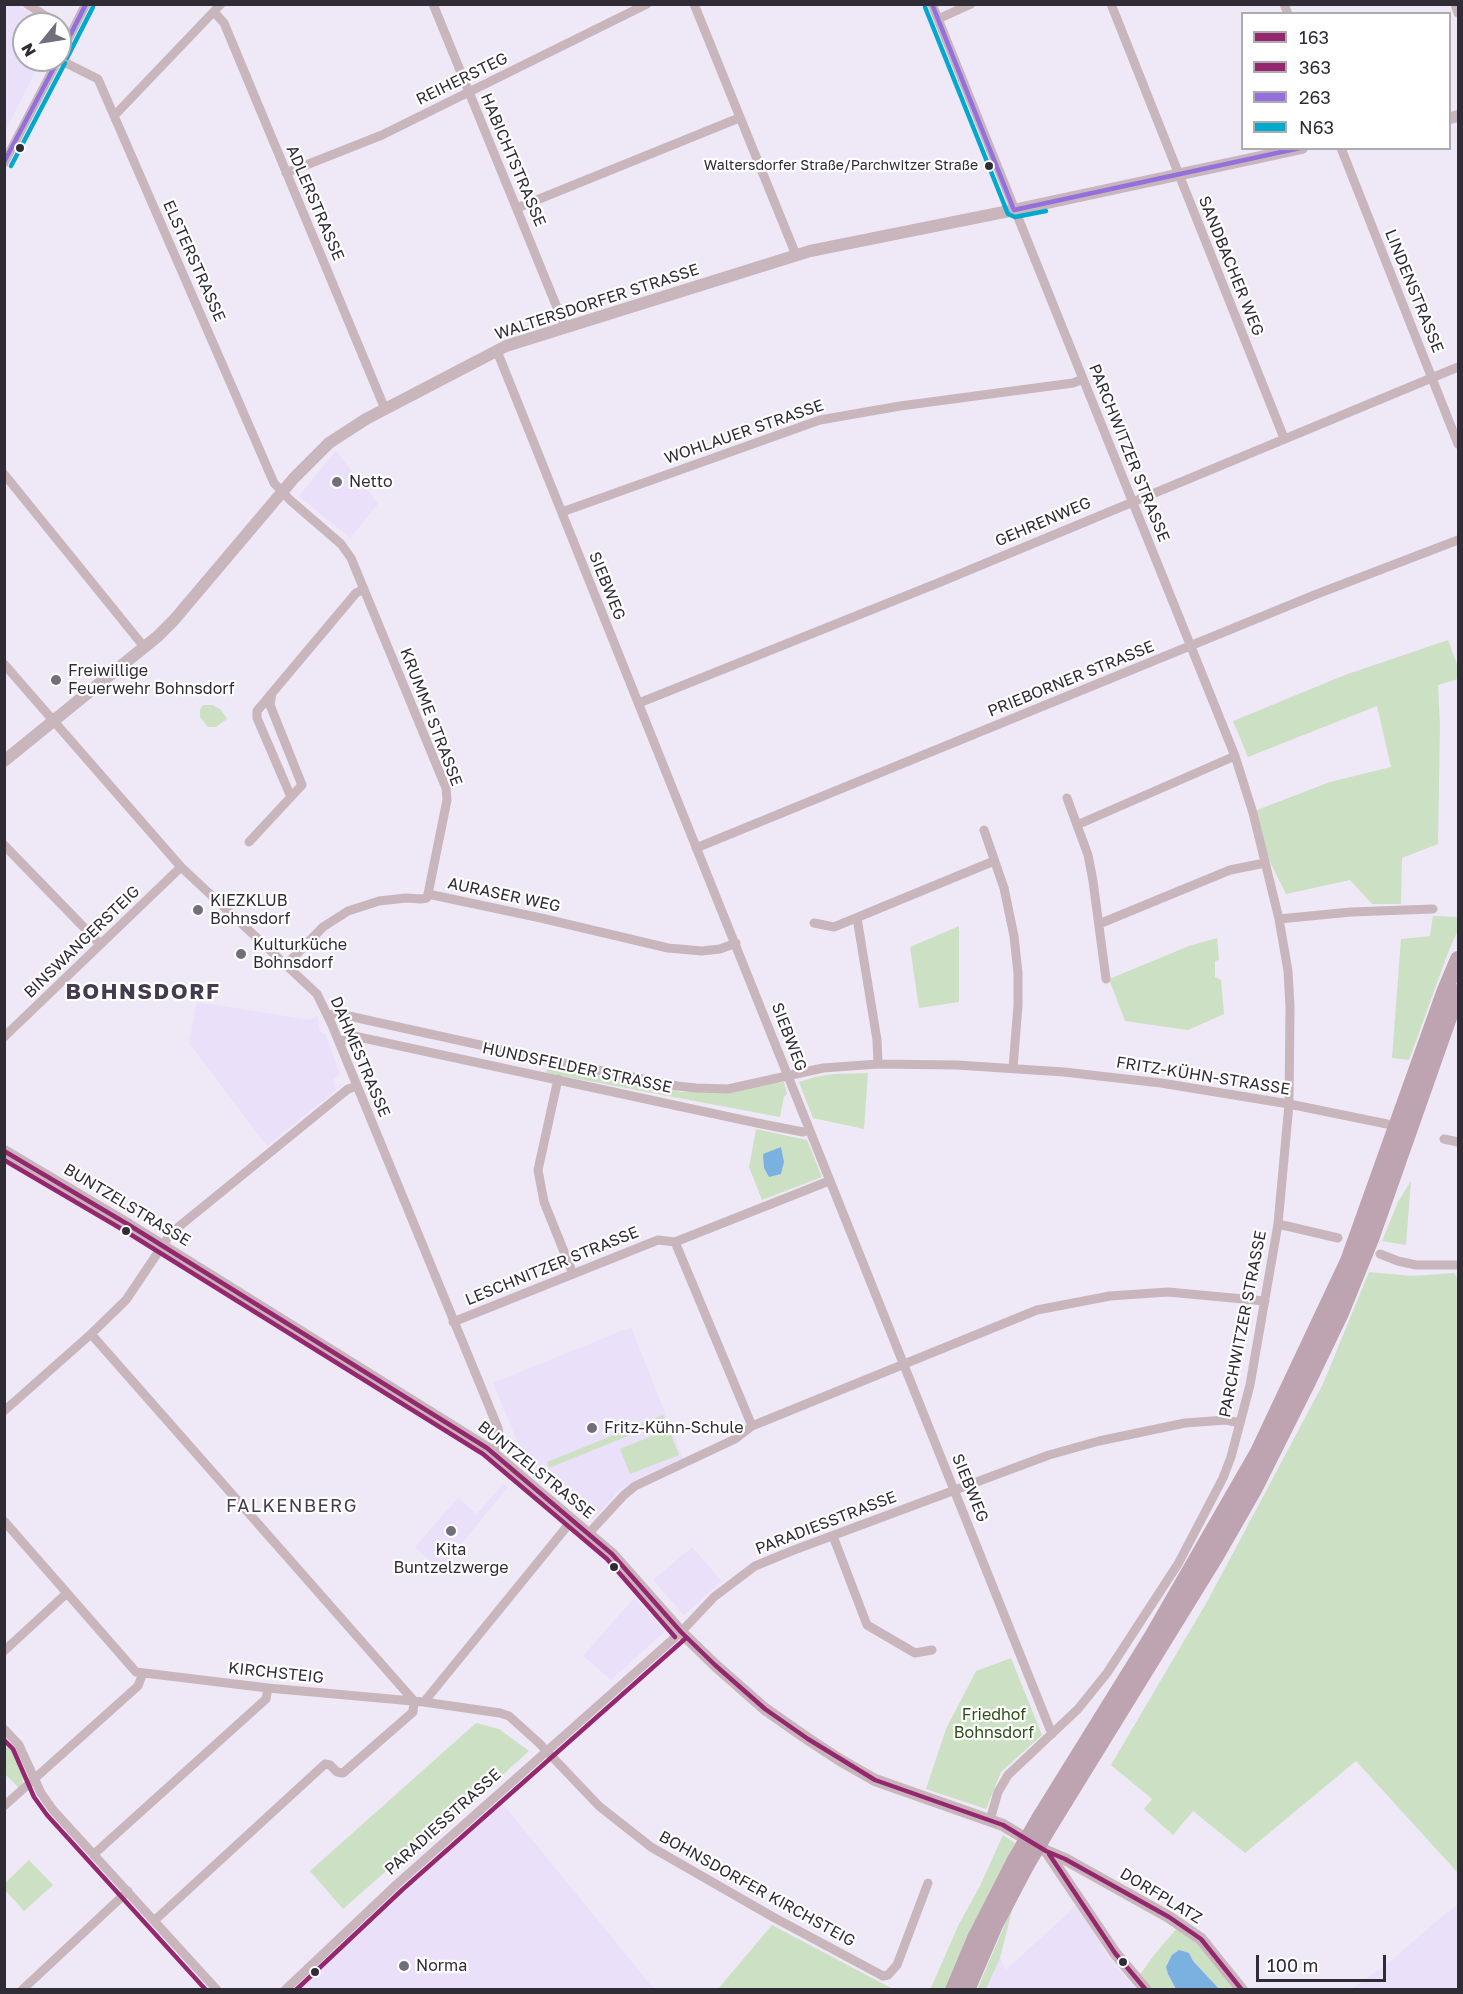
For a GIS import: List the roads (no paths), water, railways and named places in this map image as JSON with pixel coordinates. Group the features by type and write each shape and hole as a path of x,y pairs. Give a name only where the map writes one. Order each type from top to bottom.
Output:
{"highway":[{"path":"953,1989 975,1938 1021,1863 1258,1452 1348,1262 1458,959"},
{"path":"1045,1821 1227,1537 1255,1488 1307,1384 1341,1312 1371,1239 1458,992"},
{"path":"967,1989 1021,1863"}],"street":[{"path":"72,30 86,4"},
{"path":"114,116 221,4"},
{"name":"HABICHTSTRASSE","path":"433,4 565,327"},
{"name":"REIHERSTEG","path":"286,173 382,135 647,4"},
{"path":"694,4 796,255"},
{"name":"PARCHWITZER STRASSE","path":"932,4 1235,756 1247,791 1279,919 1288,971 1289,995 1289,1104 1278,1224 1250,1385 1223,1478 1178,1564 1107,1673 1078,1709 1008,1775 998,1792 990,1820"},
{"path":"938,19 972,4"},
{"name":"SANDBACHER WEG","path":"1111,4 1284,438"},
{"path":"1455,4 1458,13"},
{"name":"ADLERSTRASSE","path":"214,12 224,23 385,409"},
{"name":"ELSTERSTRASSE","path":"72,65 98,79 274,483 282,493"},
{"path":"4,163 52,72"},
{"path":"517,208 739,118"},
{"name":"WALTERSDORFER STRASSE","path":"4,761 145,648 174,620 315,455 329,443 353,426 506,346 796,255 1293,150"},
{"name":"LINDENSTRASSE","path":"1342,150 1458,444"},
{"name":"SIEBWEG","path":"497,351 1052,1734"},
{"name":"GEHRENWEG","path":"639,703 929,587 1458,367"},
{"name":"WOHLAUER STRASSE","path":"562,512 820,420 900,406 1073,384 1083,379"},
{"path":"4,474 145,648"},
{"name":"KRUMME STRASSE","path":"282,493 348,552 446,788 447,800 428,894"},
{"name":"PRIEBORNER STRASSE","path":"696,848 1191,645 1458,540"},
{"path":"291,797 257,718 257,711 356,593 364,589"},
{"name":"DAHMESTRASSE","path":"4,664 181,867 317,994 339,1042 498,1428 500,1441 492,1452"},
{"path":"249,842 302,785 270,705 272,693"},
{"path":"1077,825 1235,756"},
{"path":"1067,798 1088,855 1094,881 1106,979"},
{"path":"984,830 1009,905 1018,973 1013,1068"},
{"path":"4,845 100,944"},
{"path":"814,923 834,927 994,861"},
{"path":"1099,924 1230,870 1265,862"},
{"name":"BINSWANGERSTEIG","path":"4,1037 181,867"},
{"name":"AURASER WEG","path":"287,964 322,927 348,911 379,901 426,898 428,894 668,948 702,951 720,949 736,943"},
{"path":"1279,919 1352,912 1433,909"},
{"path":"857,918 877,1040 878,1064"},
{"name":"HUNDSFELDER STRASSE","path":"328,1017 335,1013 677,1086 728,1089 788,1076"},
{"name":"HUNDSFELDER STRASSE","path":"339,1042 354,1036 803,1132 809,1130"},
{"name":"FRITZ-KÜHN-STRASSE","path":"788,1076 823,1068 878,1064 1013,1068 1161,1083 1289,1104 1387,1124"},
{"path":"558,1079 538,1170 544,1202 573,1274"},
{"path":"4,1411 126,1300 171,1233 348,1089 357,1086"},
{"path":"1444,1139 1458,1142"},
{"name":"BUNTZELSTRASSE","path":"4,1151 162,1246 492,1452 618,1560 681,1632 715,1665 765,1708 840,1760 891,1786 990,1820"},
{"name":"LESCHNITZER STRASSE","path":"453,1322 658,1240 675,1242 829,1180"},
{"name":"PARCHWITZER STRASSE","path":"1278,1224 1338,1238"},
{"path":"675,1242 752,1426"},
{"path":"1380,1254 1416,1265 1458,1265"},
{"path":"589,1533 635,1486 735,1439 752,1426 1037,1310 1110,1296 1168,1292 1265,1301"},
{"path":"91,1334 419,1701"},
{"name":"PARADIESSTRASSE","path":"285,1989 360,1917 681,1632 714,1598 745,1573 764,1562 1049,1455 1109,1438 1185,1423 1226,1420 1240,1423"},
{"path":"155,1920 325,1764 343,1773 413,1712 419,1701 573,1520"},
{"path":"4,1806 138,1686 139,1672 6,1526"},
{"path":"833,1536 867,1625 915,1653 932,1650"},
{"path":"4,1651 67,1593"},
{"name":"KIRCHSTEIG","path":"139,1672 268,1688 419,1701"},
{"path":"94,1854 266,1699 268,1688"},
{"name":"BOHNSDORFER KIRCHSTEIG","path":"419,1701 509,1716 539,1743 599,1806 651,1847 760,1910 883,1976 888,1975 897,1965 928,1882"},
{"path":"4,1729 19,1745 41,1793 53,1810 217,1989"},
{"name":"DORFPLATZ","path":"990,1820 1017,1832 1046,1851 1065,1859 1183,1926 1209,1948 1242,1989"},
{"name":"DORFPLATZ","path":"1046,1851 1115,1953 1146,1989"},
{"path":"22,1989 128,1891"}],"water":[{"path":"781,1147 784,1162 781,1174 769,1177 764,1168 763,1154"},
{"path":"1179,1950 1189,1953 1193,1961 1219,1989 1176,1989 1166,1967 1172,1955"}],"place":[{"name":"Waltersdorfer Straße/Parchwitzer Straße","path":"989,166"},
{"name":"Netto","path":"337,482"},
{"name":"Freiwillige Feuerwehr Bohnsdorf","path":"56,680"},
{"name":"KIEZKLUB Bohnsdorf","path":"198,910"},
{"name":"Kulturküche Bohnsdorf","path":"241,954"},
{"name":"Fritz-Kühn-Schule","path":"592,1428"},
{"name":"Kita Buntzelzwerge","path":"451,1531"},
{"name":"Norma","path":"404,1966"}],"district":[{"name":"BOHNSDORF","path":"143,992"},
{"name":"FALKENBERG","path":"292,1506"}],"park label":[{"name":"Friedhof Bohnsdorf","path":"994,1724"}]}
